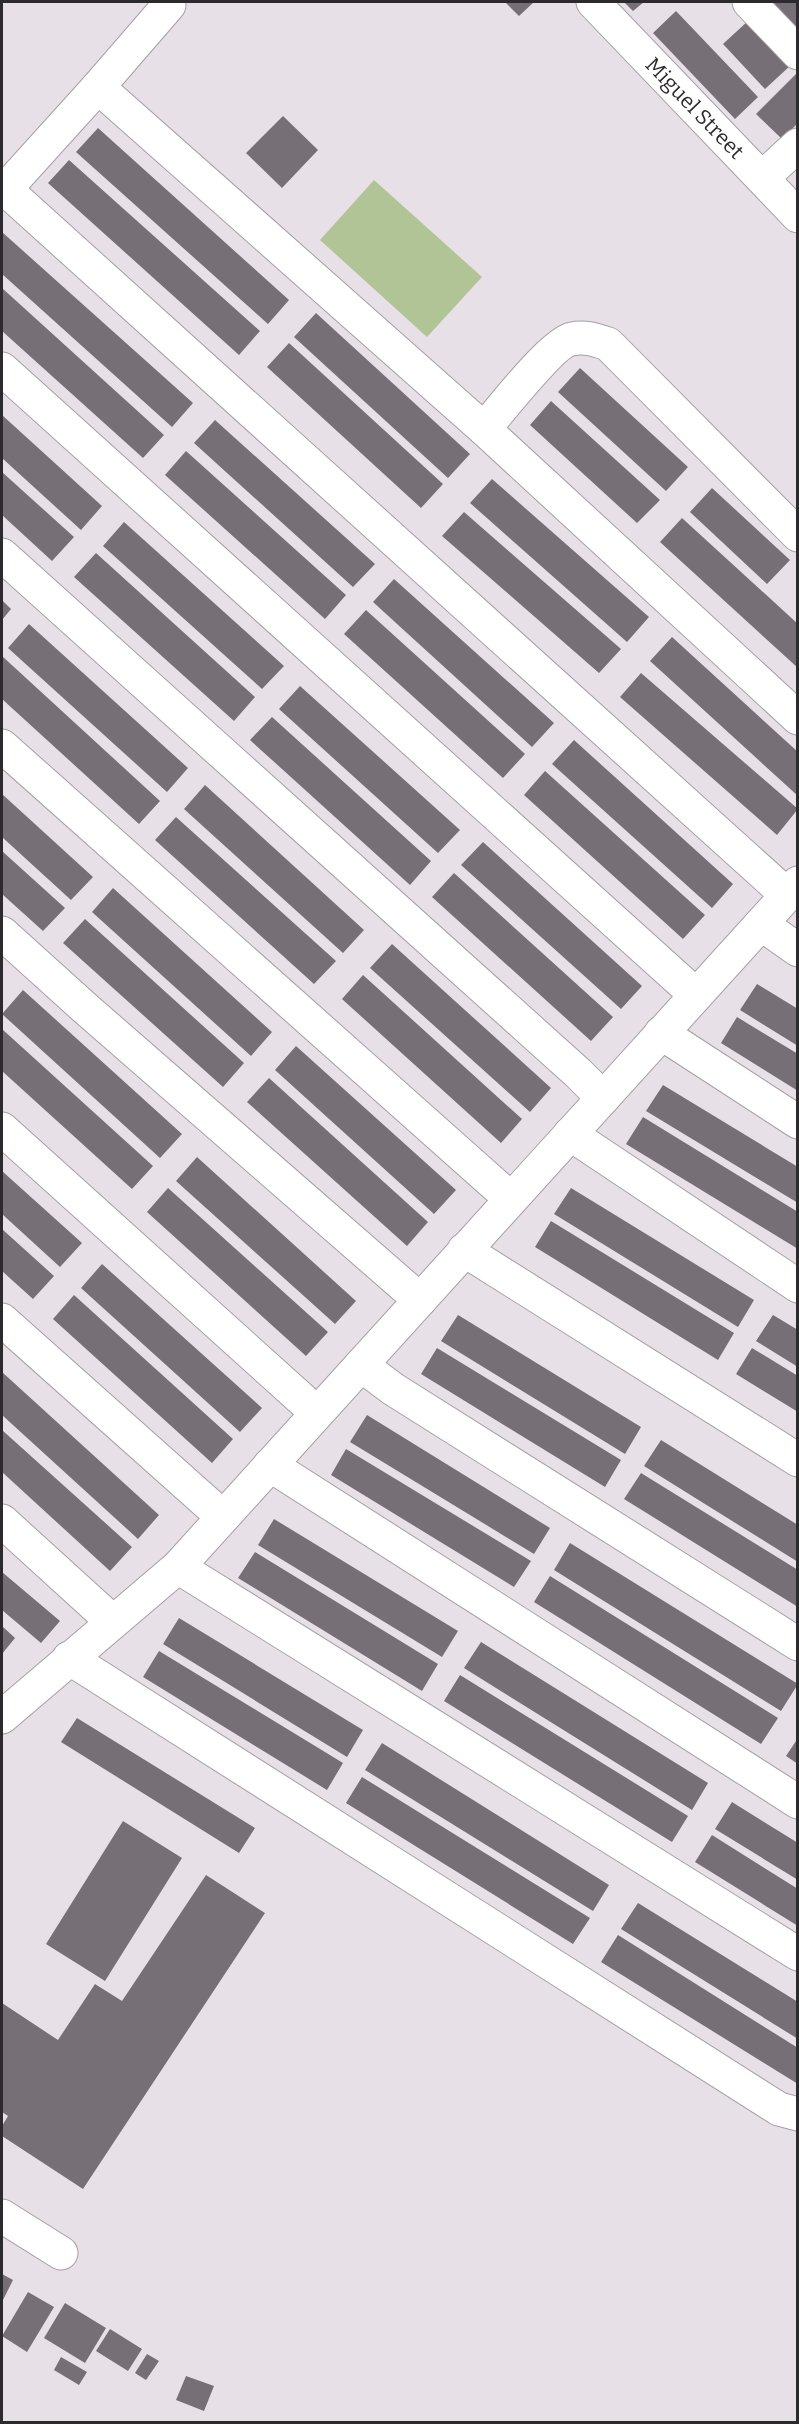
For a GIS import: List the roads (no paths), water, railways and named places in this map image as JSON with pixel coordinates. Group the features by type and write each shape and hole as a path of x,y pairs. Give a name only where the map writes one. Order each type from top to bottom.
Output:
{"street":[{"name":"Miguel Street","path":"592,2 798,216"},
{"path":"749,2 798,53"},
{"path":"4,1712 178,1567 792,889 3,191 169,5"},
{"path":"98,87 484,429 798,718"},
{"path":"762,178 798,146"},
{"path":"484,429 552,351 569,339 589,338 608,344 798,535"},
{"path":"2,369 696,995"},
{"path":"2,555 603,1098"},
{"path":"2,746 511,1199"},
{"path":"760,924 798,950"},
{"path":"2,933 420,1300"},
{"path":"661,1033 798,1122"},
{"path":"2,1129 317,1413"},
{"path":"570,1134 798,1286"},
{"path":"465,1251 798,1460"},
{"path":"2,1320 223,1516"},
{"path":"360,1365 403,1396 798,1644"},
{"path":"270,1465 798,1802"},
{"path":"2,1521 113,1622"},
{"path":"178,1567 798,1954"},
{"path":"69,1658 779,2109 798,2114"},
{"path":"2,2216 60,2253"}]}
